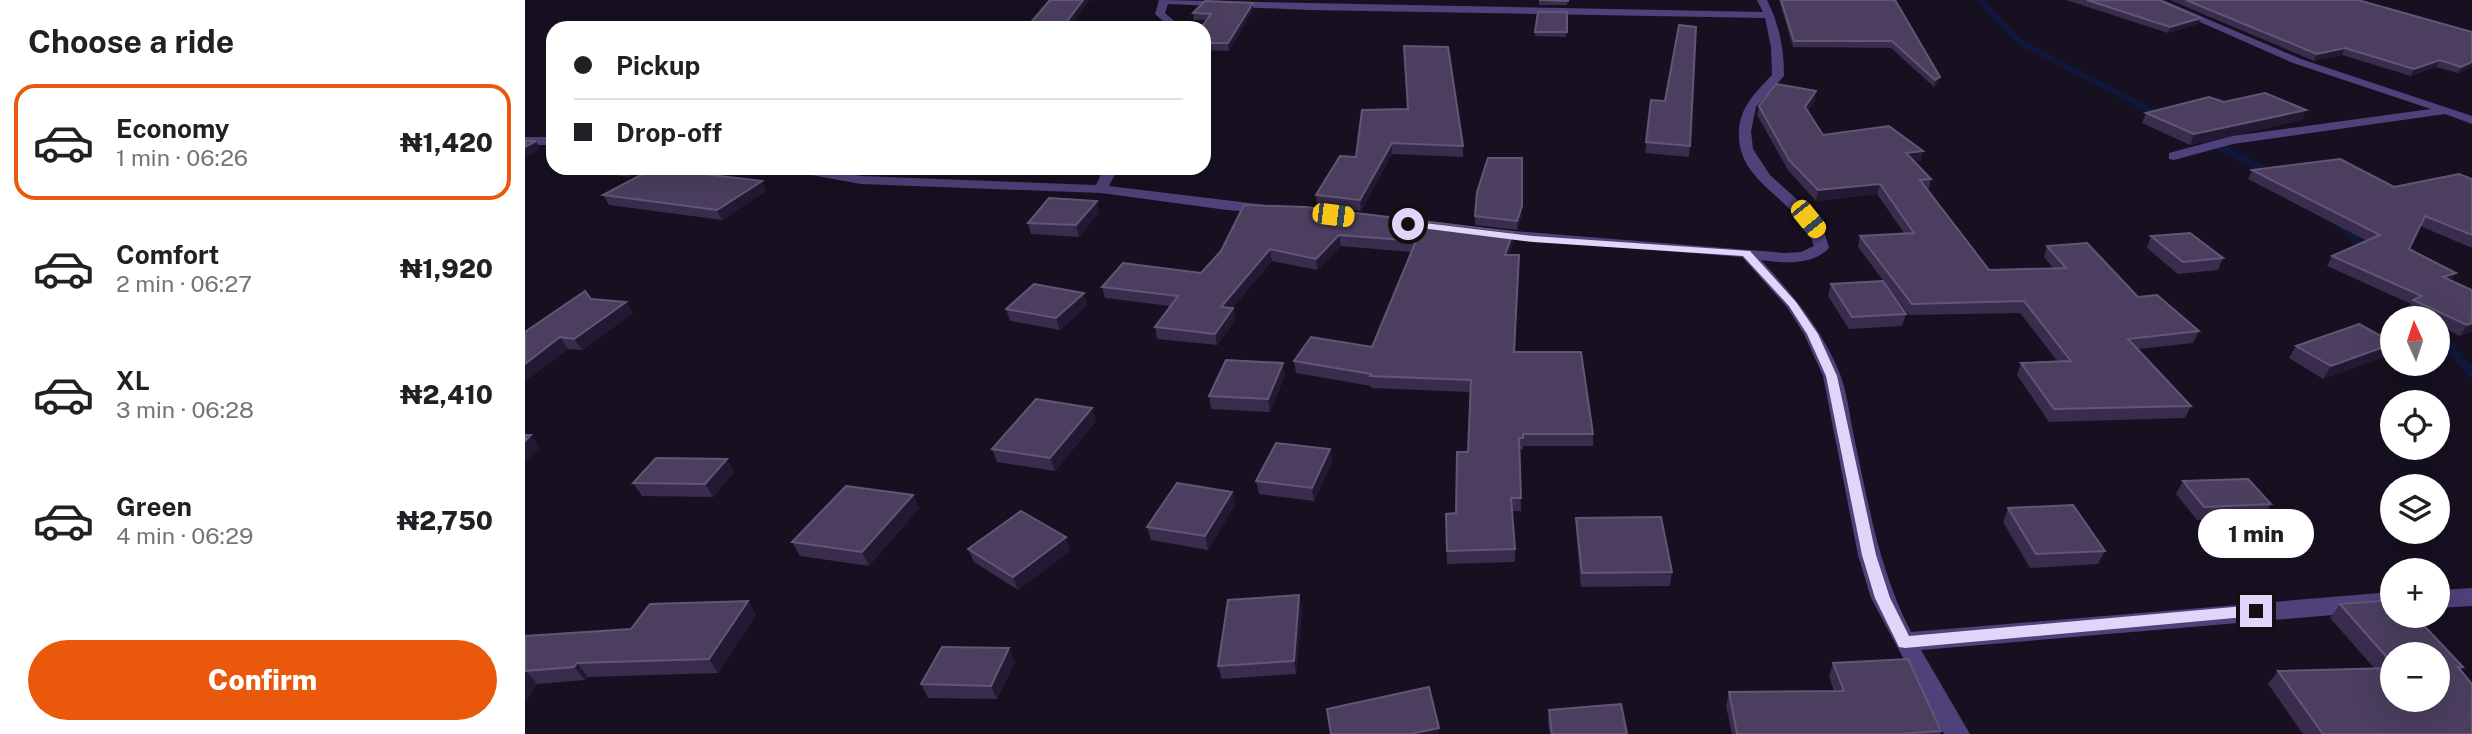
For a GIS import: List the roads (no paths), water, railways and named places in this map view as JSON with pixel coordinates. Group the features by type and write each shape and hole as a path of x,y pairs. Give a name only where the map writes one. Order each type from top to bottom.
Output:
{"street":[{"path":"1168,21 1160,14 1163,0 1356,9 1587,10 1770,15"},
{"path":"1578,0 1587,10"},
{"path":"1467,231 1533,239 1746,253 1788,259 1811,256 1822,248 1821,234 1796,204 1748,160 1746,120 1752,104 1778,76 1779,51 1770,15 1762,0"},
{"path":"2155,0 2297,61 2472,120"},
{"path":"2174,156 2232,140 2472,107"},
{"path":"525,141 546,141"},
{"path":"834,175 861,180 1101,189 1215,205 1281,210"},
{"path":"861,180 868,175"},
{"path":"1101,189 1108,175"},
{"path":"1746,253 1793,304 1812,334 1832,376 1869,555 1882,598 1958,734"},
{"path":"2450,598 2472,597"},
{"path":"1905,642 2380,602"}],"waterway":[{"path":"1980,0 2020,42 2163,117"},
{"path":"2198,136 2272,174"},
{"path":"2340,222 2367,253"},
{"path":"2450,348 2472,373"}]}
